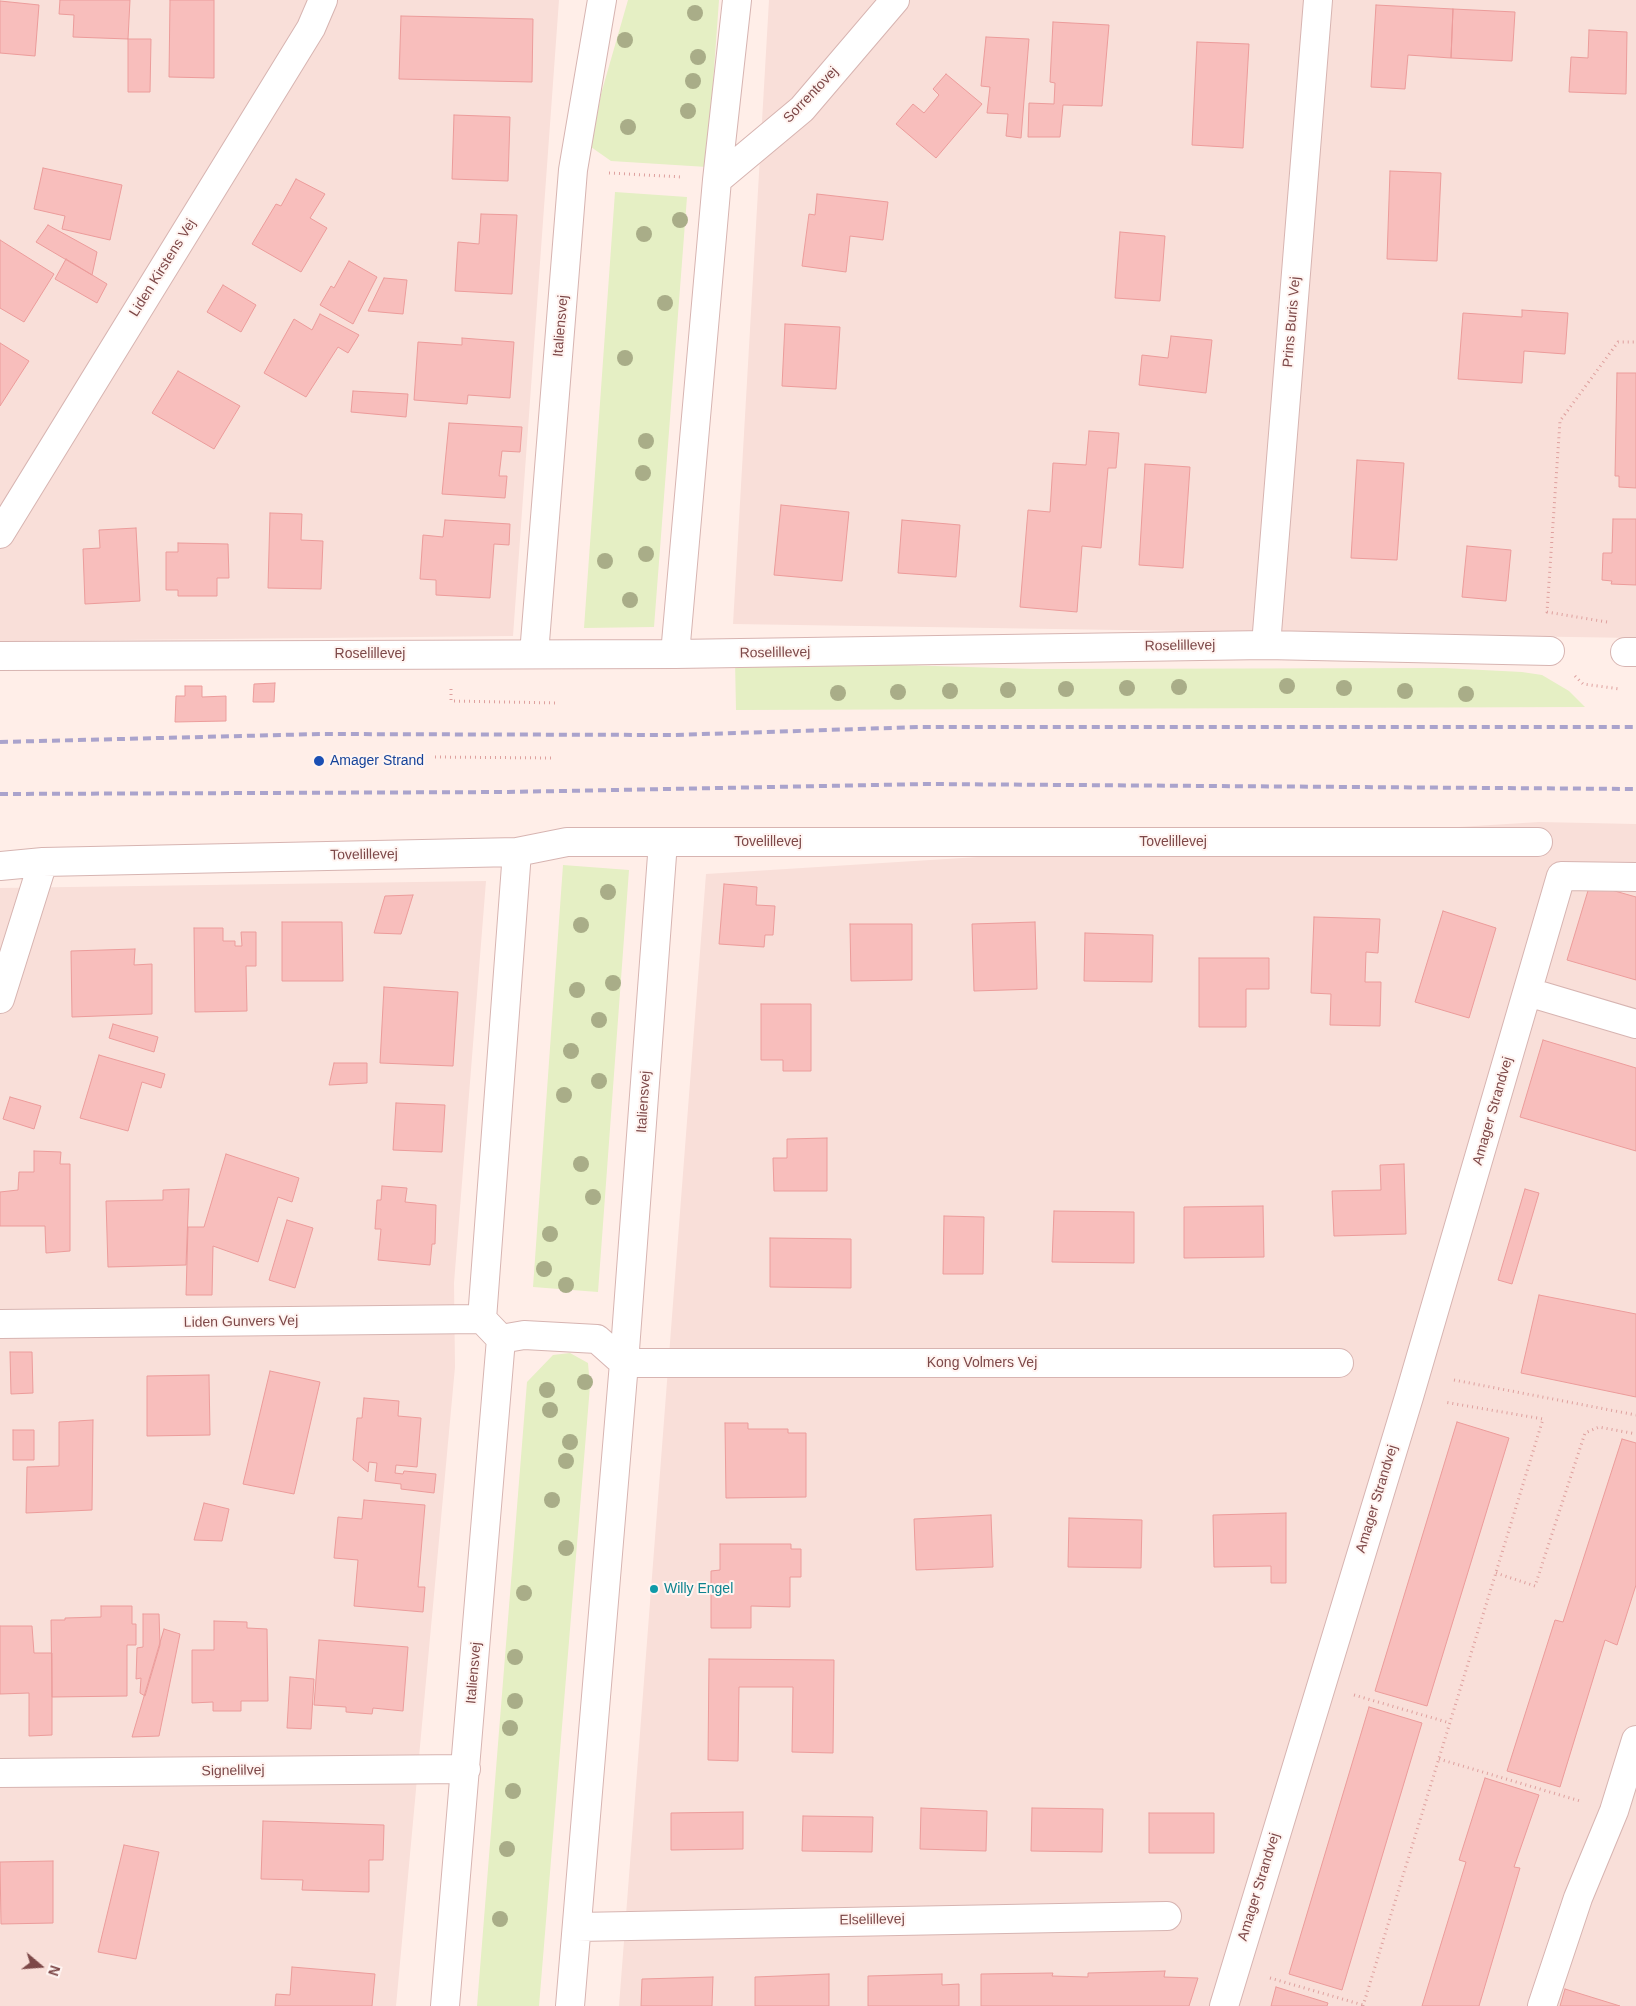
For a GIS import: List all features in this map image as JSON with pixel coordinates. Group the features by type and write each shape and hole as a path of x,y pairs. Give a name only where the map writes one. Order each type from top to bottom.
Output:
{"street":[{"name":"Liden Kirstens Vej","path":"0,534 306,36 323,0"},
{"name":"Italiensvej","path":"534,654 573,170 602,0"},
{"path":"675,654 717,180 737,0"},
{"name":"Sorrentovej","path":"717,180 802,109 895,0"},
{"name":"Prins Buris Vej","path":"1266,645 1318,0"},
{"name":"Roselillevej","path":"0,656 675,654 1266,645 1550,651"},
{"name":"Tovelillevej","path":"0,866 43,862 517,852 567,842 1538,842"},
{"name":"Italiensvej","path":"570,2006 624,1363 664,842"},
{"path":"517,852 482,1319 501,1339 524,1335 597,1339 624,1363"},
{"path":"0,999 43,862"},
{"name":"Amager Strandvej","path":"1224,2006 1409,1397 1561,876 1636,877"},
{"path":"1528,992 1636,1024"},
{"name":"Liden Gunvers Vej","path":"0,1324 482,1319"},
{"name":"Italiensvej","path":"445,2006 501,1339"},
{"name":"Kong Volmers Vej","path":"624,1363 1339,1363"},
{"path":"1542,2006 1578,1898 1614,1812 1636,1740"},
{"name":"Signelilvej","path":"0,1773 466,1769"},
{"name":"Elselillevej","path":"577,1927 1167,1916"}],"path":[{"path":"573,170 717,180"},
{"path":"1631,652 1606,622 1546,612 1560,421 1618,342 1636,342"},
{"path":"1550,651 1583,684 1626,689"},
{"path":"451,701 559,702"},
{"path":"435,757 554,758"},
{"path":"1454,1380 1636,1414"},
{"path":"1235,1968 1363,2006 1544,1419 1409,1397"},
{"path":"1496,1573 1535,1586 1585,1433 1599,1427 1636,1434"},
{"path":"1320,1685 1450,1723"},
{"path":"1439,1758 1614,1812"}],"shaded area":[{"path":"0,0 559,0 513,636 24,641 0,651"},
{"path":"769,0 1636,0 1636,638 733,624"},
{"path":"1539,822 1636,824 1636,2006 619,2006 706,874"},
{"path":"486,881 454,1283 455,1367 396,2006 0,2006 0,888"}],"green space":[{"path":"628,0 719,0 707,167 611,161 591,147 601,94"},
{"path":"615,192 687,197 654,627 584,628"},
{"path":"735,660 1034,669 1443,668 1522,672 1542,675 1569,691 1585,707 736,710"},
{"path":"563,865 629,870 598,1292 533,1287"},
{"path":"570,1353 588,1363 590,1386 539,2006 477,2006 527,1382 553,1355"}],"building":[{"path":"60,0 130,0 128,39 73,37 74,15 59,14"},
{"path":"170,0 214,0 214,78 169,77"},
{"path":"0,1 39,5 35,56 0,53"},
{"path":"1376,5 1453,9 1451,58 1408,55 1405,89 1371,87"},
{"path":"1453,9 1515,12 1512,61 1451,58"},
{"path":"401,16 533,19 532,82 399,79"},
{"path":"1053,22 1109,25 1102,106 1063,105 1060,137 1028,137 1029,103 1054,104 1055,83 1050,82"},
{"path":"1589,30 1627,32 1626,94 1569,92 1571,57 1588,58"},
{"path":"986,37 1029,39 1021,138 1006,136 1008,114 987,113 990,87 981,86"},
{"path":"128,39 151,39 150,92 128,92"},
{"path":"1197,42 1249,44 1243,148 1192,145"},
{"path":"946,74 982,104 936,158 896,124 913,104 924,113 939,95 933,89"},
{"path":"454,115 510,117 508,181 452,179"},
{"path":"43,168 122,185 110,240 62,229 65,216 34,209"},
{"path":"1390,171 1441,173 1437,261 1387,259"},
{"path":"296,179 325,194 310,218 327,228 301,272 252,244 276,204 281,206"},
{"path":"817,194 888,202 883,240 850,236 846,272 802,266 809,214 815,215"},
{"path":"481,214 517,215 512,294 455,291 458,242 479,244"},
{"path":"48,225 97,252 92,275 36,242"},
{"path":"1120,232 1165,236 1160,301 1115,298"},
{"path":"0,240 54,274 24,322 0,308"},
{"path":"66,259 107,284 97,303 55,279"},
{"path":"349,261 377,277 353,324 320,305 331,286 334,288"},
{"path":"384,278 407,280 403,314 368,311"},
{"path":"223,285 256,305 241,332 207,312"},
{"path":"1522,310 1568,313 1565,354 1524,351 1522,383 1458,379 1463,313 1522,317"},
{"path":"320,314 359,335 348,353 338,347 306,397 264,373 294,319 312,330"},
{"path":"785,324 840,327 836,389 782,386"},
{"path":"1171,336 1212,340 1206,393 1139,385 1142,355 1168,358"},
{"path":"462,338 514,342 510,398 468,395 467,404 414,400 418,342 462,345"},
{"path":"0,343 29,361 0,406"},
{"path":"178,371 240,406 214,449 152,413"},
{"path":"1617,373 1636,373 1636,488 1619,487 1619,476 1615,476"},
{"path":"353,391 408,394 406,417 351,412"},
{"path":"449,423 522,427 520,452 502,451 499,476 507,476 505,498 442,494"},
{"path":"1089,431 1119,433 1116,468 1108,468 1101,548 1082,546 1077,612 1020,607 1028,510 1050,512 1053,463 1086,465"},
{"path":"1357,460 1404,463 1397,560 1351,558"},
{"path":"1145,464 1190,467 1183,568 1139,565"},
{"path":"781,505 849,512 842,581 774,575"},
{"path":"270,513 302,514 301,540 323,541 321,589 268,588"},
{"path":"1613,519 1636,519 1636,585 1611,584 1612,581 1602,580 1603,553 1612,553"},
{"path":"445,520 510,524 509,545 494,544 490,598 436,595 436,580 420,579 423,535 443,537"},
{"path":"902,520 960,525 956,577 898,573"},
{"path":"136,528 140,601 85,604 83,549 100,548 99,530"},
{"path":"178,543 228,544 229,578 217,578 217,596 178,596 178,590 166,590 166,552 178,552"},
{"path":"1467,546 1511,550 1506,601 1462,597"},
{"path":"275,683 274,702 253,702 254,684"},
{"path":"185,686 202,686 202,697 226,696 226,721 175,722 176,696 185,696"},
{"path":"724,884 757,887 756,905 775,906 773,935 765,935 764,947 719,944"},
{"path":"1590,884 1636,897 1636,980 1567,960"},
{"path":"413,895 401,934 374,933 385,896"},
{"path":"1443,911 1496,928 1469,1018 1415,1002"},
{"path":"1314,917 1380,919 1378,953 1366,952 1365,982 1381,982 1380,1026 1330,1025 1331,994 1311,993"},
{"path":"282,922 342,922 343,981 282,981"},
{"path":"1035,922 1037,989 974,991 972,924"},
{"path":"850,924 912,924 912,980 851,981"},
{"path":"194,928 223,928 223,941 235,941 235,946 242,946 241,932 256,932 256,966 246,966 247,1011 195,1012"},
{"path":"1085,933 1153,935 1152,982 1084,981"},
{"path":"135,949 134,965 152,964 152,1014 72,1017 71,951"},
{"path":"1199,958 1269,958 1269,989 1246,989 1246,1027 1199,1027"},
{"path":"384,987 458,992 453,1066 380,1063"},
{"path":"761,1004 811,1004 811,1071 783,1071 783,1060 761,1060"},
{"path":"113,1024 158,1037 154,1052 109,1038"},
{"path":"1543,1040 1636,1068 1636,1151 1520,1117"},
{"path":"99,1055 165,1074 161,1088 142,1082 128,1131 80,1118"},
{"path":"334,1063 367,1063 367,1083 329,1085"},
{"path":"10,1097 41,1106 34,1129 3,1119"},
{"path":"396,1103 445,1105 442,1152 393,1150"},
{"path":"827,1138 827,1191 774,1191 773,1158 787,1158 787,1139"},
{"path":"34,1151 61,1152 60,1164 70,1164 70,1251 46,1253 45,1226 0,1226 0,1192 18,1190 19,1172 34,1172"},
{"path":"226,1154 299,1178 292,1202 278,1197 258,1262 213,1246 212,1295 186,1295 188,1227 204,1227"},
{"path":"1404,1164 1406,1234 1334,1236 1332,1191 1381,1190 1380,1165"},
{"path":"382,1186 407,1188 405,1202 436,1205 435,1244 432,1244 430,1265 378,1260 381,1229 375,1229 377,1200 381,1200"},
{"path":"189,1189 186,1265 108,1267 106,1201 163,1200 163,1190"},
{"path":"1525,1189 1539,1193 1512,1284 1498,1280"},
{"path":"1263,1206 1264,1257 1184,1258 1184,1207"},
{"path":"1054,1211 1134,1212 1134,1263 1052,1262"},
{"path":"944,1216 984,1217 983,1274 943,1274"},
{"path":"287,1220 313,1228 295,1288 269,1280"},
{"path":"770,1238 851,1239 851,1288 770,1287"},
{"path":"1539,1295 1636,1314 1636,1397 1521,1373"},
{"path":"10,1352 32,1352 33,1393 11,1394"},
{"path":"270,1371 320,1382 294,1494 243,1484"},
{"path":"209,1375 210,1435 147,1436 147,1376"},
{"path":"364,1398 399,1401 398,1416 421,1418 417,1467 396,1465 395,1473 403,1474 404,1471 436,1474 434,1493 401,1489 401,1484 375,1481 377,1463 369,1462 368,1472 353,1460 357,1418 362,1418"},
{"path":"93,1420 92,1510 26,1513 27,1467 59,1466 59,1422"},
{"path":"1457,1422 1509,1438 1427,1706 1375,1691"},
{"path":"725,1423 748,1423 748,1429 788,1429 788,1433 806,1433 806,1497 726,1498"},
{"path":"13,1430 34,1430 34,1460 13,1460"},
{"path":"1622,1439 1636,1443 1636,1585 1617,1645 1605,1640 1560,1787 1507,1771 1555,1620 1563,1622"},
{"path":"364,1500 425,1505 418,1587 425,1587 423,1612 354,1606 358,1560 334,1558 338,1517 362,1519"},
{"path":"204,1503 229,1509 222,1541 194,1540"},
{"path":"1286,1513 1286,1583 1271,1583 1271,1566 1214,1567 1213,1515"},
{"path":"991,1515 993,1567 916,1570 914,1519"},
{"path":"1069,1518 1142,1520 1141,1568 1068,1567"},
{"path":"720,1544 791,1544 791,1549 801,1549 801,1577 790,1577 790,1607 751,1606 751,1628 711,1628 711,1571 720,1570"},
{"path":"101,1606 132,1606 132,1624 136,1624 136,1645 127,1645 127,1696 52,1697 51,1620 101,1617"},
{"path":"143,1614 159,1614 160,1645 145,1696 140,1693 141,1678 136,1679 137,1648 143,1647"},
{"path":"214,1621 247,1622 247,1628 267,1629 268,1701 241,1701 241,1711 213,1711 213,1702 192,1703 192,1650 214,1650"},
{"path":"0,1626 32,1626 34,1653 52,1653 52,1735 29,1736 29,1693 0,1694"},
{"path":"164,1629 180,1634 159,1736 132,1737"},
{"path":"319,1640 408,1647 403,1711 373,1708 372,1714 346,1712 346,1707 314,1705"},
{"path":"709,1659 834,1660 833,1753 792,1752 793,1687 739,1687 738,1761 708,1760"},
{"path":"290,1677 314,1679 311,1729 287,1728"},
{"path":"1369,1707 1422,1723 1342,1990 1289,1974"},
{"path":"1485,1778 1539,1795 1514,1867 1520,1868 1479,2006 1422,2006 1466,1862 1459,1860"},
{"path":"921,1808 987,1811 986,1851 920,1849"},
{"path":"1032,1808 1103,1809 1102,1852 1031,1851"},
{"path":"743,1812 743,1849 671,1850 671,1813"},
{"path":"1149,1813 1214,1813 1214,1853 1149,1853"},
{"path":"803,1816 873,1817 872,1852 802,1851"},
{"path":"263,1821 384,1825 383,1860 369,1860 369,1892 302,1890 303,1880 261,1879"},
{"path":"124,1845 159,1852 136,1959 98,1952"},
{"path":"53,1861 53,1923 1,1924 0,1862"},
{"path":"292,1967 375,1974 372,2006 275,2006 276,1994 290,1995"},
{"path":"1165,1971 1164,1977 1198,1978 1189,2006 981,2006 981,1974 1053,1973 1052,1976 1088,1977 1088,1973"},
{"path":"829,1974 829,2006 755,2006 755,1977"},
{"path":"942,1974 942,1985 959,1984 959,2006 868,2006 868,1976"},
{"path":"713,1977 712,2006 641,2006 642,1979"},
{"path":"1276,1987 1328,2003 1327,2006 1271,2006"},
{"path":"1565,1989 1620,2006 1560,2006"}],"railway":[{"path":"0,742 320,734 675,735 919,727 1636,727"},
{"path":"0,794 508,792 929,784 1636,789"}],"place":[{"name":"Amager Strand","path":"319,761"},
{"name":"Willy Engel","path":"654,1589"}]}
